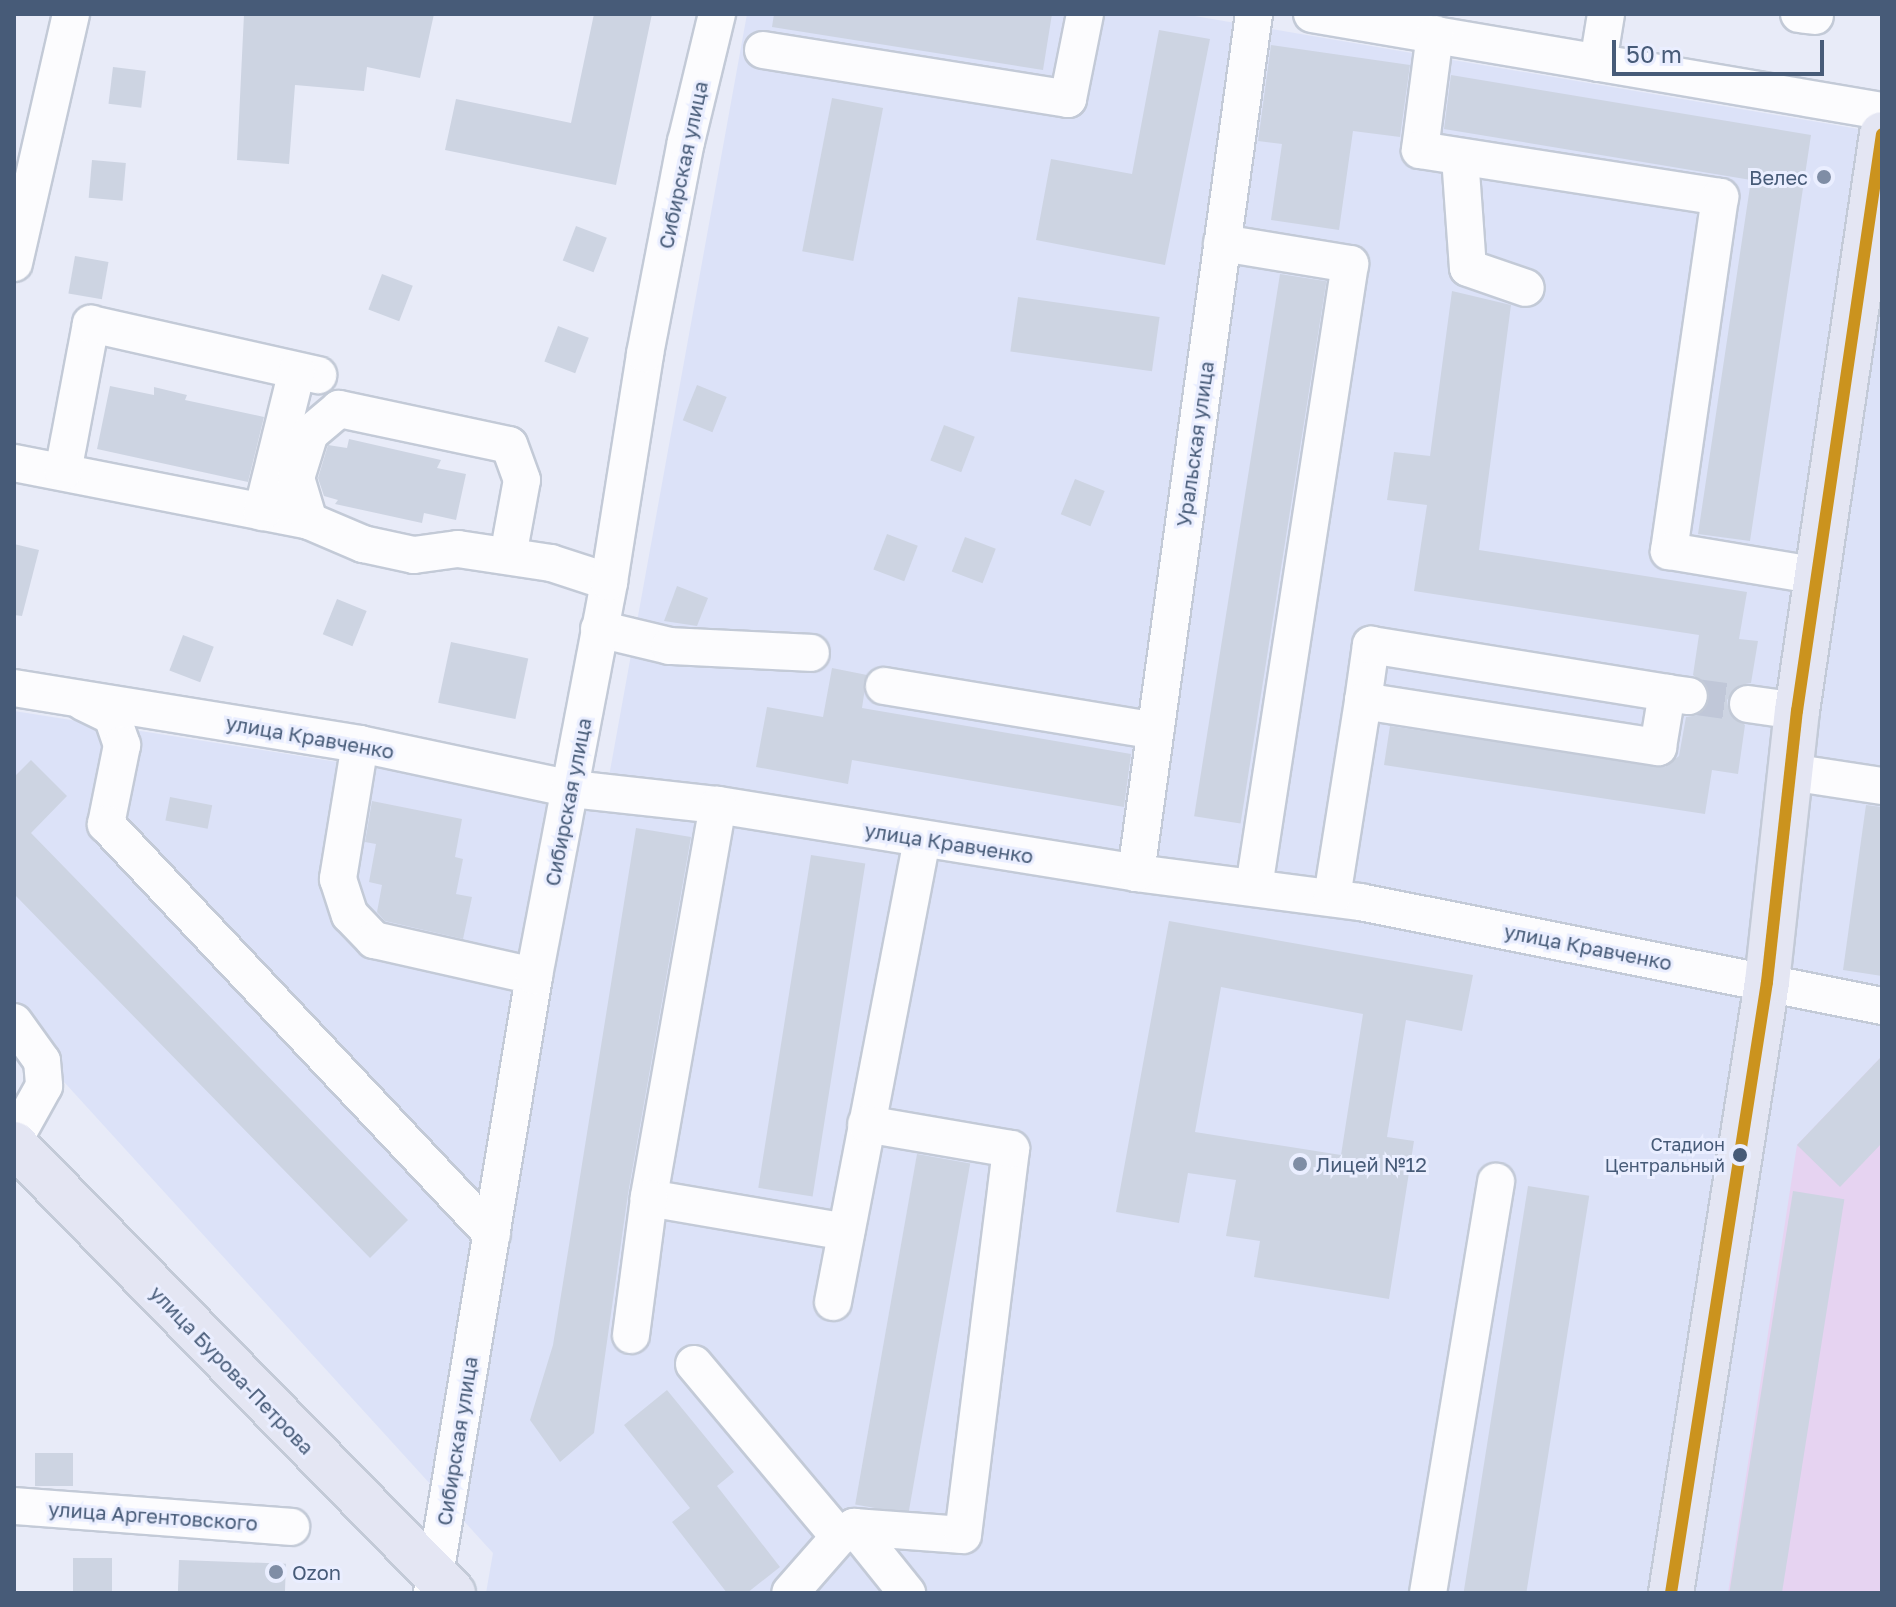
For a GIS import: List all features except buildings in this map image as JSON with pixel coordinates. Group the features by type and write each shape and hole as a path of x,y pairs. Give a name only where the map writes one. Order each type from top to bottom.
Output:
{"main road":[{"path":"1671,1593 1767,982 1797,711 1882,134"},
{"name":"улица Бурова-Петрова","path":"14,1142 440,1587"}],"street":[{"path":"14,263 71,14"},
{"name":"Сибирская улица","path":"440,1587 534,976 572,789 674,203 717,14"},
{"path":"763,50 1068,99 1085,14"},
{"name":"Уральская улица","path":"1136,873 1254,14"},
{"path":"1312,14 1882,111"},
{"path":"1598,63 1606,14"},
{"path":"1435,34 1420,150 1720,197 1669,551 1819,576"},
{"path":"1460,157 1468,268 1526,288"},
{"path":"1222,243 1350,264 1254,887"},
{"path":"63,472 91,324 308,373 262,512"},
{"path":"309,521 296,478 310,433 339,409 509,445 522,480 508,556"},
{"path":"14,463 309,521 363,544 414,555 458,549 508,556 609,582"},
{"path":"599,629 670,646 811,653"},
{"path":"1332,897 1371,645 1678,694 1658,747 1363,701"},
{"path":"884,686 1155,731"},
{"name":"улица Кравченко","path":"14,688 360,744 572,789 718,805 1136,873 1332,897 1882,1006"},
{"path":"75,698 112,716 122,745 106,824 492,1234"},
{"path":"1748,704 1797,711"},
{"path":"360,744 338,879 350,915 374,940 534,976"},
{"path":"1790,772 1882,786"},
{"path":"631,1335 649,1198 718,805"},
{"path":"833,1302 922,840"},
{"path":"14,1022 42,1061 44,1086 14,1142"},
{"path":"790,1593 846,1532 963,1535 1011,1149 866,1124"},
{"path":"1428,1593 1496,1182"},
{"path":"649,1198 846,1232"},
{"path":"694,1364 846,1532 907,1593"},
{"name":"улица Аргентовского","path":"14,1506 291,1527"}],"shaded area":[{"path":"747,14 1183,14 1882,133 1882,1593 486,1593 493,1553 14,1027 14,711 604,804"},
{"path":"1882,1056 1882,1593 1728,1593 1797,1145"}],"tunnel":[{"path":"1689,696 1748,704"}],"transit line":[{"path":"1671,1593 1767,982 1797,711 1882,134"}],"place":[{"name":"Велес","path":"1824,177"},
{"name":"Стадион Центральный","path":"1740,1155"},
{"name":"Лицей №12","path":"1300,1164"},
{"name":"Ozon","path":"276,1572"}]}
